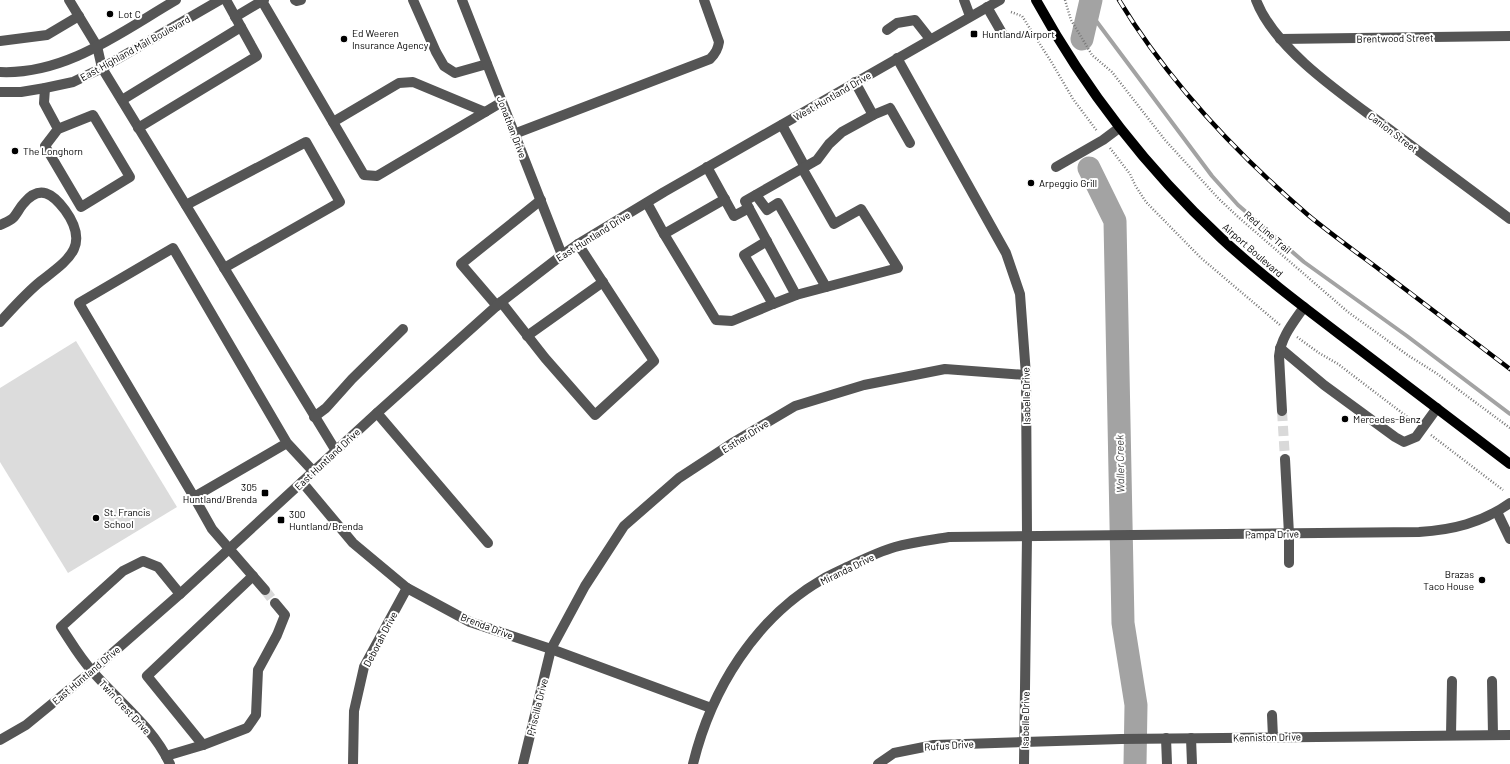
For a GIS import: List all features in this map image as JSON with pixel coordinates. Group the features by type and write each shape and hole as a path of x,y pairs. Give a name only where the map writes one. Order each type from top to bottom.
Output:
{"main road":[{"name":"Airport Boulevard","path":"1036,0 1061,44 1119,128 1160,176 1221,238 1251,265 1304,307 1510,464"}],"street":[{"path":"69,0 97,46 102,68 336,451"},
{"name":"East Highland Mall Boulevard","path":"0,72 44,68 62,63 97,46 176,0"},
{"name":"East Highland Mall Boulevard","path":"0,92 21,92 73,82 102,68 220,0"},
{"path":"138,128 257,56 226,0"},
{"path":"295,0 301,0"},
{"path":"413,0 436,52 444,66 455,73 487,64"},
{"name":"Jonathan Drive","path":"462,0 562,254"},
{"path":"514,134 710,59 719,48 720,42 704,0"},
{"path":"964,0 970,16"},
{"name":"West Huntland Drive","path":"664,192 1000,0"},
{"name":"Canion Street","path":"1256,0 1260,11 1280,39 1322,79 1510,219"},
{"path":"235,17 263,1 364,175 376,176 502,102"},
{"path":"987,7 1002,33"},
{"path":"0,41 47,35 79,16"},
{"path":"887,30 897,23 915,20 930,39"},
{"path":"122,100 241,27"},
{"name":"Brentwood Street","path":"1280,39 1510,36"},
{"name":"Isabelle Drive","path":"897,58 1008,258 1020,294 1026,375 1028,536 1024,764"},
{"path":"333,122 399,83 413,82 485,112"},
{"path":"855,82 873,115"},
{"path":"45,88 44,104 58,129"},
{"path":"796,294 745,201 817,160 829,144 842,132 873,115 890,108 910,143"},
{"path":"93,115 130,177 81,206 45,146 58,129 93,115"},
{"path":"647,203 716,320 732,321 796,294 898,268 861,209 834,224 782,124"},
{"path":"1056,167 1103,140 1119,128"},
{"path":"186,205 306,142 340,202 224,268"},
{"path":"707,167 734,216 749,208"},
{"path":"0,225 13,218 28,198 41,192 56,199 76,231 76,241 72,252 65,263 41,281 0,322"},
{"name":"East Huntland Drive","path":"0,740 26,724 92,671 180,594 376,413 499,304 562,254 664,192"},
{"path":"756,195 767,210 778,203 826,287"},
{"path":"661,229 725,199"},
{"path":"541,200 462,264 499,304 595,415 654,361 578,244"},
{"path":"767,241 744,255 773,304"},
{"path":"264,590 230,548 212,529 79,303 174,248 287,443 313,471"},
{"path":"527,336 603,282"},
{"path":"1282,411 1280,348 1288,330 1304,307"},
{"path":"314,417 326,408 352,379 403,329"},
{"path":"1280,348 1324,385 1404,442 1416,437 1437,408"},
{"name":"Esther Drive","path":"551,649 585,586 624,526 679,478 734,442 794,406 864,385 945,369 1026,375"},
{"path":"376,413 488,543"},
{"path":"194,497 287,443"},
{"path":"1285,459 1289,563"},
{"name":"Brenda Drive","path":"302,482 354,543 406,588 470,622 551,649 711,708"},
{"name":"Pampa Drive","path":"1028,536 1419,532 1441,530 1470,524 1497,512 1510,503"},
{"path":"1497,512 1510,540"},
{"name":"Miranda Drive","path":"693,764 698,742 711,708 733,668 758,634 790,603 822,580 861,560 895,547 949,537 1028,536"},
{"name":"Twin Crest Drive","path":"168,760 149,732 92,671 61,626 123,571 143,561 158,566 180,594"},
{"path":"203,745 147,676 253,576"},
{"name":"Deborah Drive","path":"353,764 354,711 364,667 406,588"},
{"path":"168,760 247,728 256,716 258,670 277,636 285,616 275,603"},
{"name":"Priscilla Drive","path":"523,764 551,649"},
{"path":"1451,735 1452,681"},
{"path":"1492,681 1493,735"},
{"path":"1272,716 1273,737"},
{"name":"Kenniston Drive","path":"1025,741 1166,738 1510,735"},
{"path":"1166,738 1167,764"},
{"path":"1191,738 1192,764"},
{"name":"Rufus Drive","path":"878,764 894,753 934,745 1025,741"}],"path":[{"name":"Red Line Trail","path":"1065,0 1071,20 1092,55 1112,72 1165,140 1233,212 1264,241 1348,312 1409,356 1436,373 1510,428"},
{"path":"1011,12 1022,16 1052,63 1072,99 1097,130"},
{"path":"1110,148 1130,174 1146,202 1195,253 1281,326"},
{"path":"1296,337 1338,364 1413,421"},
{"path":"1429,433 1503,490"}],"shaded area":[{"path":"76,341 177,507 68,573 0,462 0,388"}],"waterway":[{"name":"Waller Creek","path":"1082,39 1091,0"},
{"path":"1088,10 1212,176 1238,205 1304,262 1407,336 1510,414"},
{"name":"Waller Creek","path":"1089,168 1115,221 1123,623 1136,705 1135,764"}],"tunnel":[{"path":"1282,411 1285,459"},
{"path":"265,590 275,603"}],"railway":[{"path":"1119,0 1138,30 1181,87 1229,141 1255,167 1308,215 1510,369"}],"place":[{"name":"Lot C","path":"110,14"},
{"name":"Huntland/Airport","path":"974,34"},
{"name":"Ed Weeren Insurance Agency","path":"344,39"},
{"name":"The Longhorn","path":"15,151"},
{"name":"Arpeggio Grill","path":"1031,183"},
{"name":"Mercedes-Benz","path":"1345,419"},
{"name":"305 Huntland/Brenda","path":"265,493"},
{"name":"St. Francis School","path":"96,518"},
{"name":"300 Huntland/Brenda","path":"281,520"},
{"name":"Brazas Taco House","path":"1482,580"}]}
